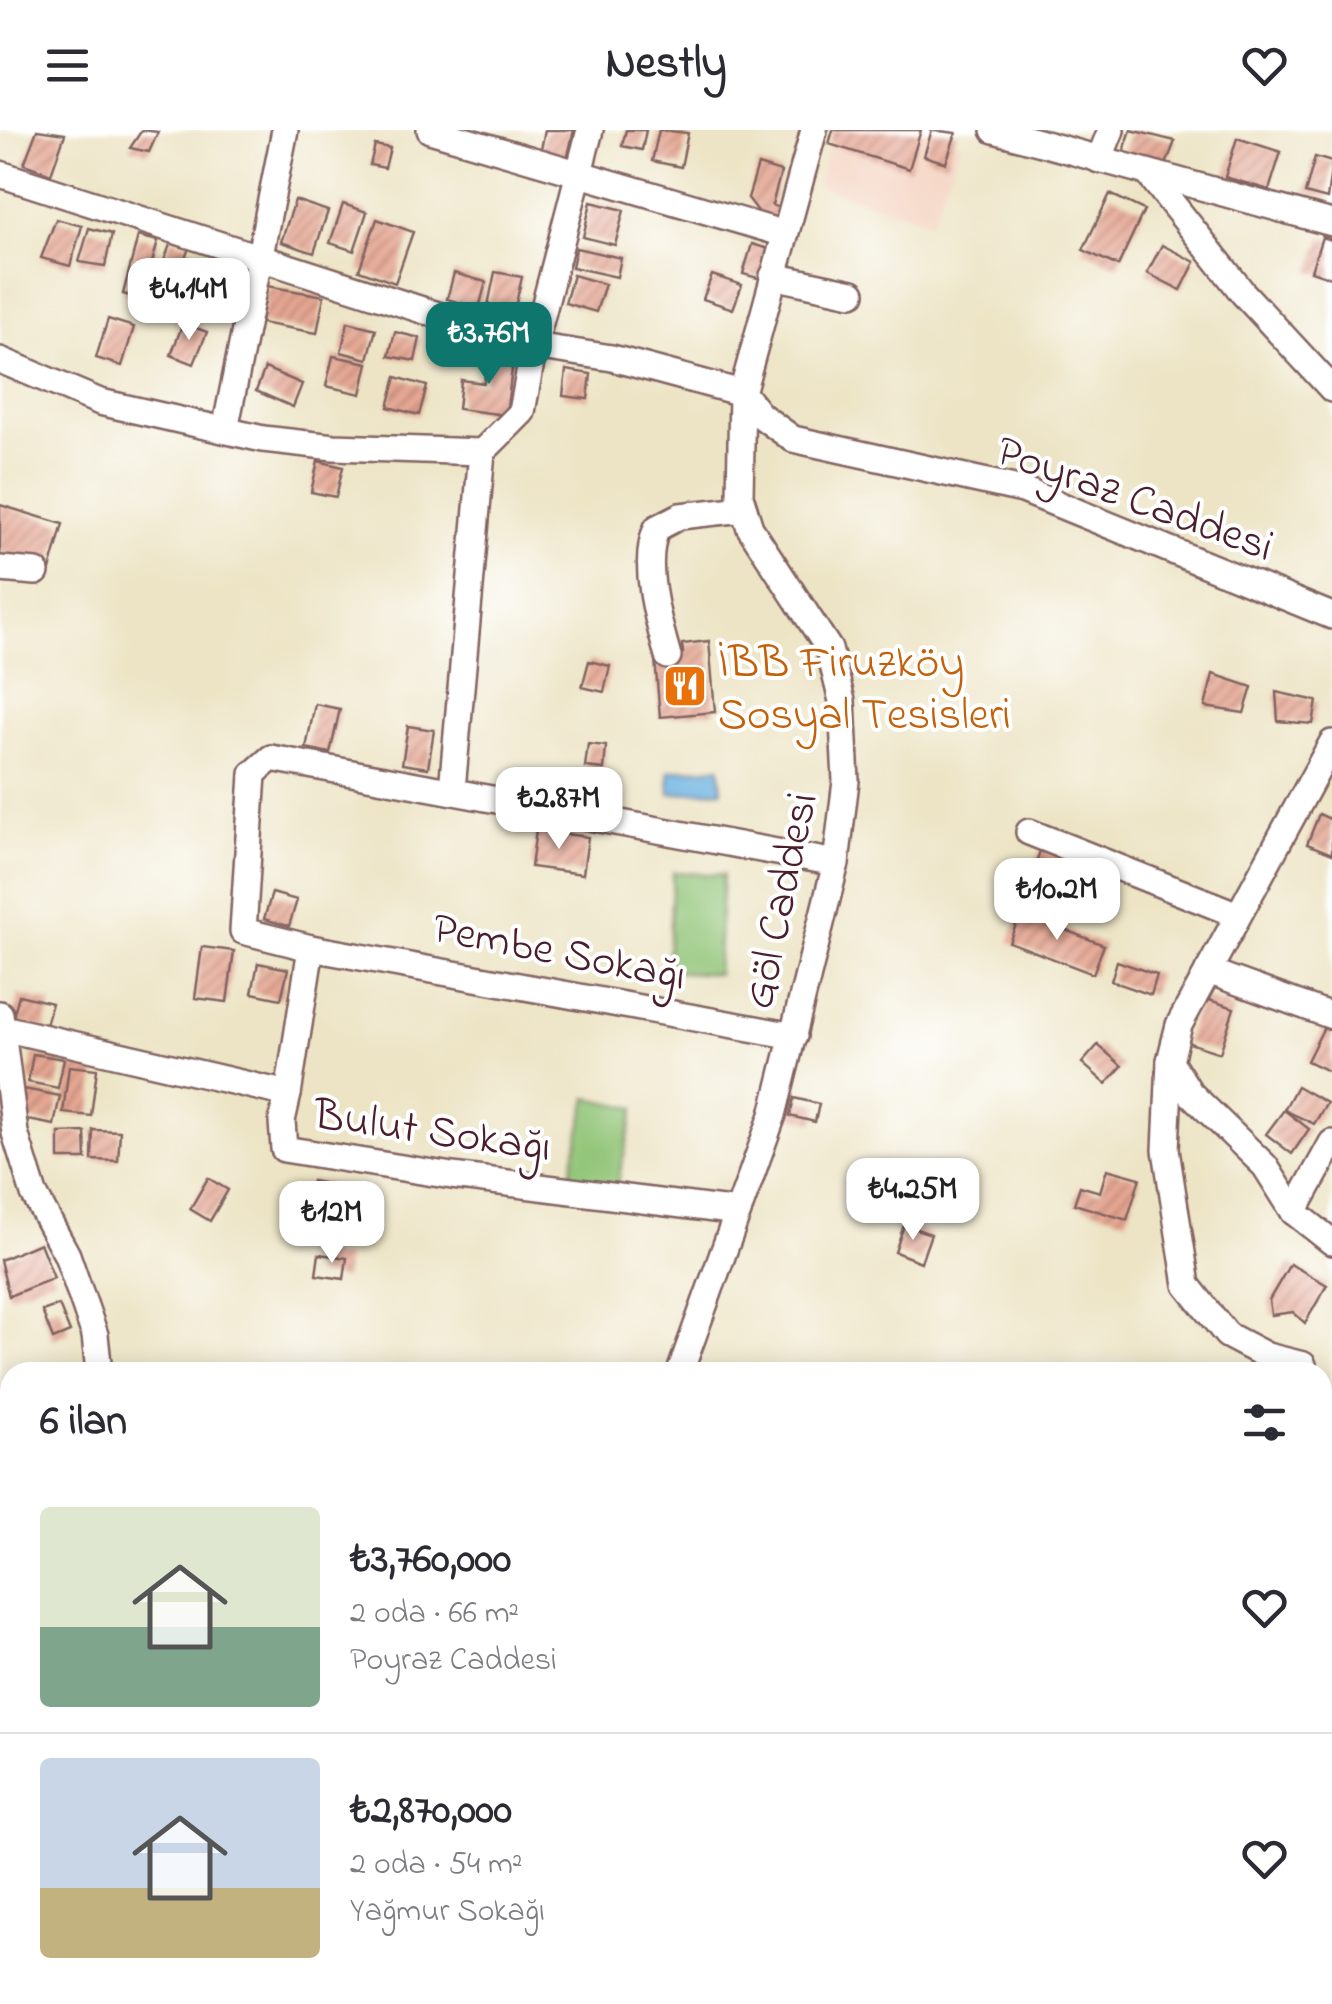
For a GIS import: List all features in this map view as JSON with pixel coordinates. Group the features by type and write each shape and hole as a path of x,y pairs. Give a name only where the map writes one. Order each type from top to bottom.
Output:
{"street":[{"path":"225,430 285,130"},
{"path":"430,130 785,234"},
{"path":"590,130 534,346 522,412 482,452 452,790 836,863"},
{"name":"Göl Caddesi","path":"684,1362 773,1115 836,863 846,781 842,701 829,649 750,528 740,496 742,393 814,130"},
{"path":"994,130 1332,223"},
{"path":"1099,160 1111,130"},
{"path":"1148,173 1243,292 1332,389"},
{"name":"Poyraz Caddesi","path":"0,174 534,346 612,358 742,393 760,415 793,439 1022,490 1332,616"},
{"path":"773,276 852,294"},
{"path":"0,360 100,402 225,430 334,447 482,452"},
{"path":"668,656 659,624 651,548 657,528 680,516 744,508"},
{"path":"0,569 36,572"},
{"path":"1295,1362 1267,1356 1226,1335 1188,1285 1166,1150 1170,1061 1179,1026 1238,914 1302,806 1332,743"},
{"name":"Pembe Sokağı","path":"452,790 271,758 253,774 244,930 312,948 794,1036"},
{"path":"1029,832 1238,914"},
{"path":"288,1094 312,948"},
{"path":"1208,971 1332,1016"},
{"path":"2,1021 7,1115 34,1194 67,1255 95,1335 98,1362"},
{"name":"Bulut Sokağı","path":"2,1021 288,1094 282,1121 284,1149 452,1176 738,1212"},
{"path":"1170,1061 1190,1094 1265,1166 1294,1212 1332,1242"},
{"path":"1294,1212 1332,1143"}],"shaded area":[{"path":"834,130 923,130 961,143 931,222 817,186"}],"green space":[{"path":"673,872 723,875 717,974 667,971"},
{"path":"588,1098 635,1108 616,1189 569,1178"}],"water":[{"path":"720,767 722,790 670,794 669,771"}],"building":[{"path":"37,130 65,134 51,174 24,164"},
{"path":"142,130 158,132 149,152 130,148"},
{"path":"545,130 574,130 567,160 540,154"},
{"path":"626,130 646,130 642,150 622,146"},
{"path":"659,130 688,133 681,167 652,161"},
{"path":"833,130 921,130 909,169 829,144"},
{"path":"932,130 956,133 946,163 924,156"},
{"path":"1131,130 1175,141 1164,170 1122,156"},
{"path":"1237,138 1281,152 1269,190 1225,177"},
{"path":"375,145 390,148 385,168 370,165"},
{"path":"1315,157 1332,162 1327,199 1305,193"},
{"path":"758,165 781,172 772,205 781,209 778,221 761,215 748,198"},
{"path":"1110,194 1144,210 1118,266 1083,250"},
{"path":"295,200 328,211 314,253 281,242"},
{"path":"591,202 624,210 615,245 583,237"},
{"path":"343,204 367,212 354,251 330,243"},
{"path":"56,219 82,226 70,266 41,258"},
{"path":"377,219 413,232 395,283 359,270"},
{"path":"89,228 112,234 105,266 79,262"},
{"path":"138,236 158,241 142,299 123,294"},
{"path":"1322,237 1332,240 1332,278 1311,271"},
{"path":"172,239 190,245 174,289 156,283"},
{"path":"752,244 769,249 761,279 743,274"},
{"path":"1162,245 1195,262 1181,290 1147,273"},
{"path":"576,248 621,258 617,277 572,267"},
{"path":"209,265 232,273 217,317 194,309"},
{"path":"495,272 522,277 513,316 487,310"},
{"path":"454,273 486,282 479,308 447,299"},
{"path":"573,275 605,284 596,312 565,303"},
{"path":"712,275 742,285 733,309 703,299"},
{"path":"267,286 324,296 317,333 261,323"},
{"path":"108,319 134,327 122,366 96,358"},
{"path":"348,322 376,329 368,359 341,352"},
{"path":"183,323 207,332 194,364 171,355"},
{"path":"395,332 420,338 415,361 389,356"},
{"path":"488,351 514,354 506,415 458,409 461,380 484,383"},
{"path":"333,356 368,363 361,394 326,386"},
{"path":"265,368 302,384 293,407 256,391"},
{"path":"566,370 591,374 588,399 563,396"},
{"path":"396,377 427,386 419,415 388,407"},
{"path":"318,461 343,467 336,497 311,492"},
{"path":"0,505 63,524 50,570 0,555"},
{"name":"İBB Firuzköy Sosyal Tesisleri","path":"709,641 715,712 660,717 655,659 683,653 682,644"},
{"path":"589,661 610,666 604,692 582,687"},
{"path":"1213,674 1252,687 1244,713 1205,707"},
{"path":"1276,692 1317,701 1313,724 1278,721"},
{"path":"315,704 340,709 330,753 306,748"},
{"path":"408,726 434,730 428,768 402,764"},
{"path":"588,744 606,746 604,769 585,767"},
{"path":"1319,814 1332,820 1332,854 1307,844"},
{"path":"536,830 588,837 583,874 531,867"},
{"path":"1040,851 1073,860 1056,901 1026,889"},
{"path":"272,893 297,900 289,926 264,919"},
{"path":"1021,913 1104,945 1093,974 1009,942"},
{"path":"202,947 234,951 227,1002 195,998"},
{"path":"1117,961 1157,975 1151,995 1111,981"},
{"path":"258,963 288,969 281,999 252,993"},
{"path":"19,995 52,1003 45,1029 12,1021"},
{"path":"1200,997 1234,1008 1220,1053 1186,1042"},
{"path":"1324,1027 1332,1031 1332,1073 1307,1061"},
{"path":"1098,1045 1122,1066 1106,1084 1082,1063"},
{"path":"33,1054 64,1059 58,1088 28,1082"},
{"path":"69,1066 97,1069 91,1116 63,1113"},
{"path":"1297,1086 1327,1103 1314,1124 1284,1110"},
{"path":"24,1089 60,1096 54,1125 18,1118"},
{"path":"794,1098 819,1104 815,1122 790,1116"},
{"path":"1284,1110 1309,1129 1292,1154 1266,1134"},
{"path":"93,1130 120,1131 118,1161 92,1160"},
{"path":"85,1132 86,1159 59,1159 59,1133"},
{"path":"1107,1169 1140,1178 1127,1220 1074,1204 1080,1186 1100,1192"},
{"path":"208,1178 228,1190 210,1221 190,1209"},
{"path":"312,1181 348,1188 338,1234 302,1227"},
{"path":"904,1225 931,1234 921,1262 895,1252"},
{"path":"40,1243 54,1278 9,1296 0,1260"},
{"path":"319,1254 347,1258 344,1279 316,1275"},
{"path":"1290,1264 1327,1285 1305,1323 1293,1312 1271,1315 1269,1300"},
{"path":"59,1305 70,1332 53,1339 42,1311"}],"place":[{"name":"İBB Firuzköy Sosyal Tesisleri","path":"685,686"}]}
